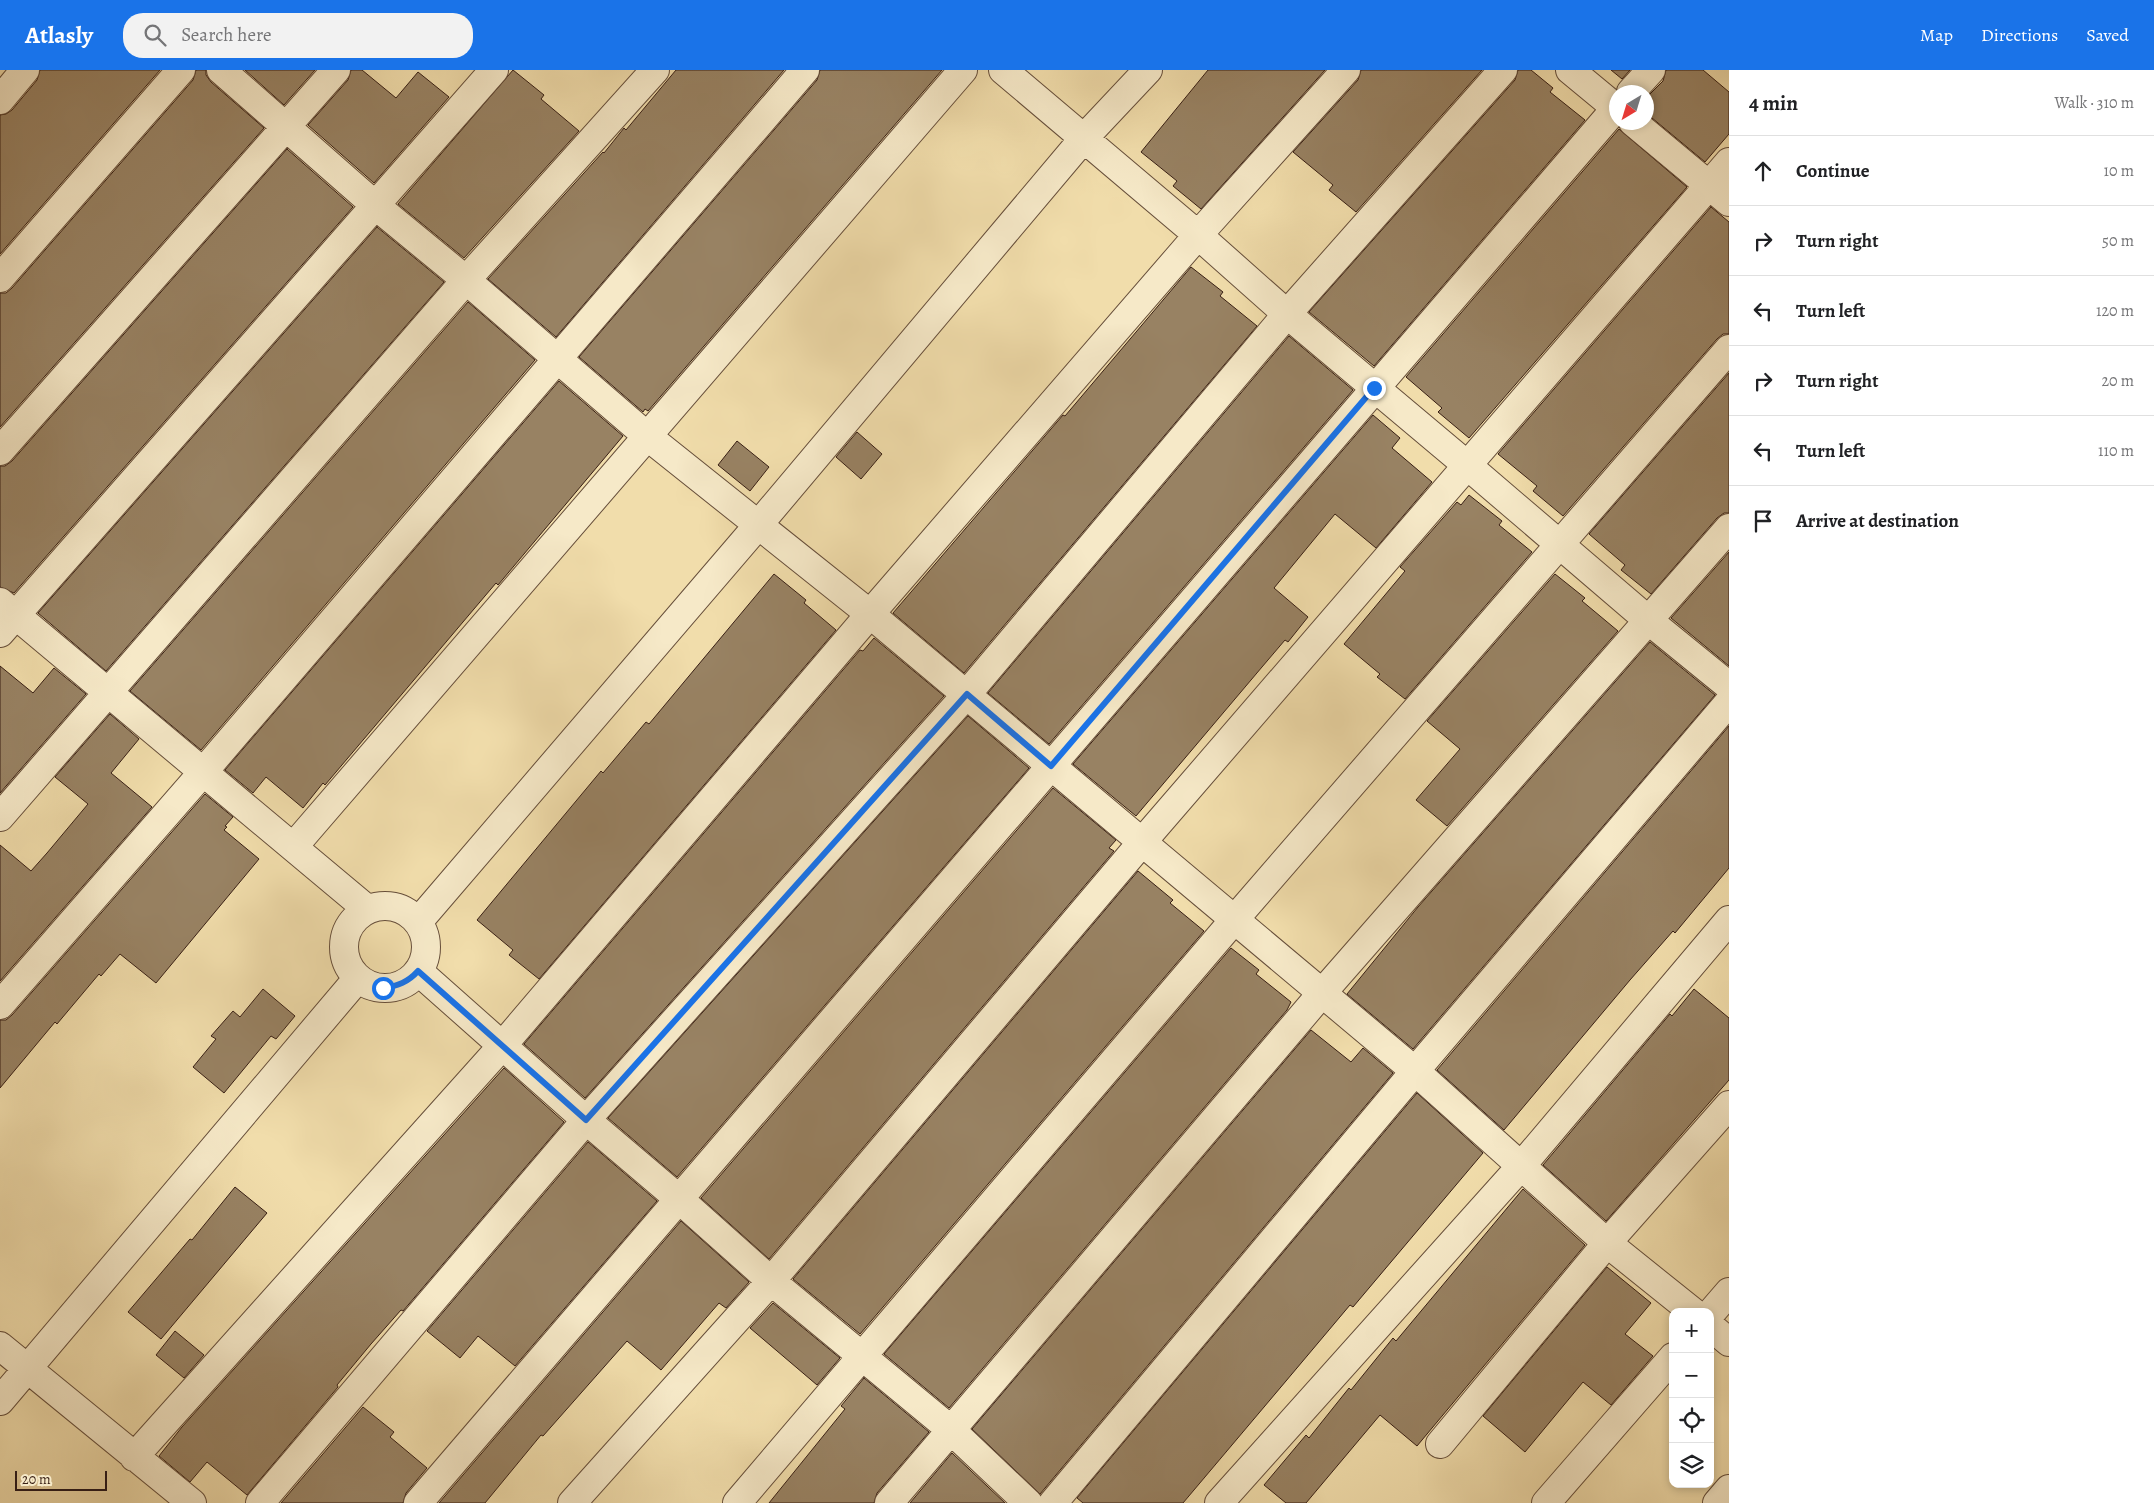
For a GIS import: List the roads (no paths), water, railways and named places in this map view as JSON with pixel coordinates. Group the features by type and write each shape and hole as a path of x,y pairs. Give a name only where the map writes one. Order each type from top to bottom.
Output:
{"street":[{"path":"0,100 26,70"},
{"path":"0,278 181,70"},
{"path":"221,70 376,206 466,280 647,436 967,694 1415,1071 1607,1243 1688,1308"},
{"path":"0,451 336,70"},
{"path":"367,909 204,771 108,694 5,617 376,206 494,70"},
{"path":"0,817 466,280 655,70"},
{"path":"0,1005 204,771 805,70"},
{"path":"294,846 962,70"},
{"path":"1003,70 1374,388 1648,620 1729,686"},
{"path":"418,922 1084,138 1148,70"},
{"path":"134,1457 502,1046 870,614 1198,236 1346,70"},
{"path":"260,1503 586,1120 967,694 1287,314 1503,70"},
{"path":"1570,70 1609,102"},
{"path":"1637,85 1651,70"},
{"path":"418,1503 1609,116"},
{"path":"1643,130 1729,202"},
{"path":"572,1503 771,1281 1142,841 1729,162"},
{"path":"737,1503 1234,920 1729,349"},
{"path":"889,1503 1322,993 1729,528"},
{"path":"1053,1503 1415,1071 1729,702"},
{"path":"381,905 395,906 407,912 418,922 424,933 426,946 424,959 418,971 409,980 397,986 383,988 370,985 358,978 349,967 344,954 343,941 348,927 356,916 367,909 381,905"},
{"path":"1219,1503 1522,1165 1729,920"},
{"path":"418,971 771,1281 861,1358 950,1429 1028,1503"},
{"path":"0,1401 358,978"},
{"path":"1440,1444 1607,1243 1729,1104"},
{"path":"1714,1309 1729,1292"},
{"path":"1714,1329 1729,1342"},
{"path":"0,1346 26,1370 192,1503"},
{"path":"1546,1503 1669,1362"},
{"path":"1717,1503 1729,1489"}]}
